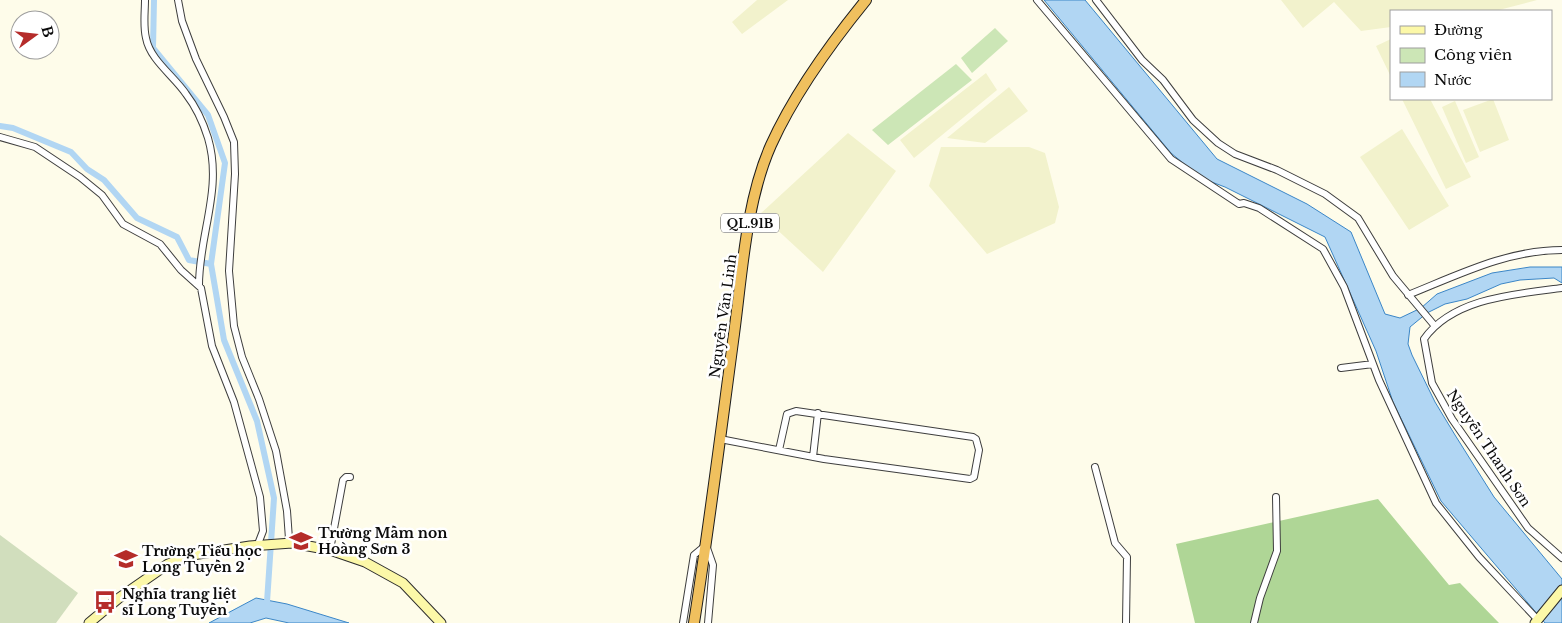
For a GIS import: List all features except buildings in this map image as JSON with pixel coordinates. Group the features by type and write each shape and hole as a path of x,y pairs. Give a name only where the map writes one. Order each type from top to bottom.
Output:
{"highway":[{"name":"Nguyễn Văn Linh","path":"694,623 742,267 755,197 770,147 795,99 866,0"}],"main road":[{"path":"89,623 119,598 168,564 186,556 250,546 289,544 330,550 365,562 403,583 441,623"},
{"path":"1537,620 1562,590"}],"street":[{"path":"145,0 145,34 149,47 185,92 199,116 214,163 214,181 199,285 205,298 212,346 234,402 262,507 262,536 258,544 250,546"},
{"path":"178,0 182,21 196,59 234,142 235,174 229,271 234,326 242,357 259,399 276,451 287,511 289,544"},
{"path":"1037,0 1171,159 1239,204 1244,203 1259,208 1323,249 1344,287 1373,364 1436,503 1479,557 1537,620"},
{"path":"1096,0 1142,60 1173,92 1193,120 1218,143 1234,154 1277,170 1325,194 1358,218 1368,232 1387,268 1434,325 1467,305 1562,288"},
{"path":"0,137 35,147 80,177 102,195 123,224 160,244 181,270 199,285"},
{"path":"1410,297 1482,264 1526,253 1562,250"},
{"name":"Nguyễn Thanh Sơn","path":"1434,325 1424,339 1424,350 1432,382 1441,401 1504,497 1528,528 1562,558"},
{"path":"1341,368 1373,364"},
{"path":"720,439 814,457 970,479 974,477 979,450 976,438 973,437 796,411 787,414 779,450"},
{"path":"814,457 818,413"},
{"path":"1095,467 1115,542 1127,557 1126,623"},
{"path":"330,550 343,480 350,476"},
{"path":"1254,623 1260,598 1277,551 1276,497"},
{"path":"683,623 694,555 706,545 713,565 708,623"}],"green space":[{"path":"757,0 788,0 742,34 732,22"},
{"path":"1281,0 1537,0 1499,10 1390,10 1390,27 1361,31 1334,2 1303,28"},
{"path":"995,28 1008,41 972,73 961,58"},
{"path":"1390,39 1390,75 1376,46"},
{"path":"956,64 972,80 888,145 872,130"},
{"path":"986,73 997,90 914,158 900,140"},
{"path":"1009,87 1028,111 985,143 947,138"},
{"path":"1402,100 1431,100 1471,177 1446,189"},
{"path":"1493,100 1509,140 1480,152 1463,110"},
{"path":"1455,101 1479,157 1466,163 1442,107"},
{"path":"1402,129 1449,206 1409,230 1360,157"},
{"path":"848,133 896,171 823,272 760,214"},
{"path":"941,147 1029,147 1045,153 1059,207 1055,223 987,254 929,186"},
{"path":"1378,499 1449,585 1460,583 1499,623 1195,623 1176,544"},
{"path":"0,535 78,593 56,623 0,623"}],"water":[{"path":"1044,0 1085,0 1217,159 1307,204 1351,232 1385,314 1400,318 1421,308 1437,294 1492,273 1530,267 1562,267 1562,283 1554,278 1520,280 1501,284 1467,299 1445,304 1427,313 1410,327 1408,344 1435,402 1494,497 1562,579 1562,623 1545,623 1441,501 1393,402 1376,351 1325,237 1225,187 1201,178 1171,153"},
{"path":"256,598 287,604 349,623 289,623 266,618 250,623 209,623"}],"waterway":[{"path":"154,0 153,48 208,115 225,163 211,264 224,340 257,421 274,498 267,602"},
{"path":"0,126 13,128 71,152 87,169 104,180 137,218 177,237 189,260 211,264"}],"place":[{"name":"Trường Mầm non Hoàng Sơn 3","path":"301,541"},
{"name":"Trường Tiểu học Long Tuyền 2","path":"126,559"},
{"name":"Nghĩa trang liệt sĩ Long Tuyền","path":"105,602"}]}
